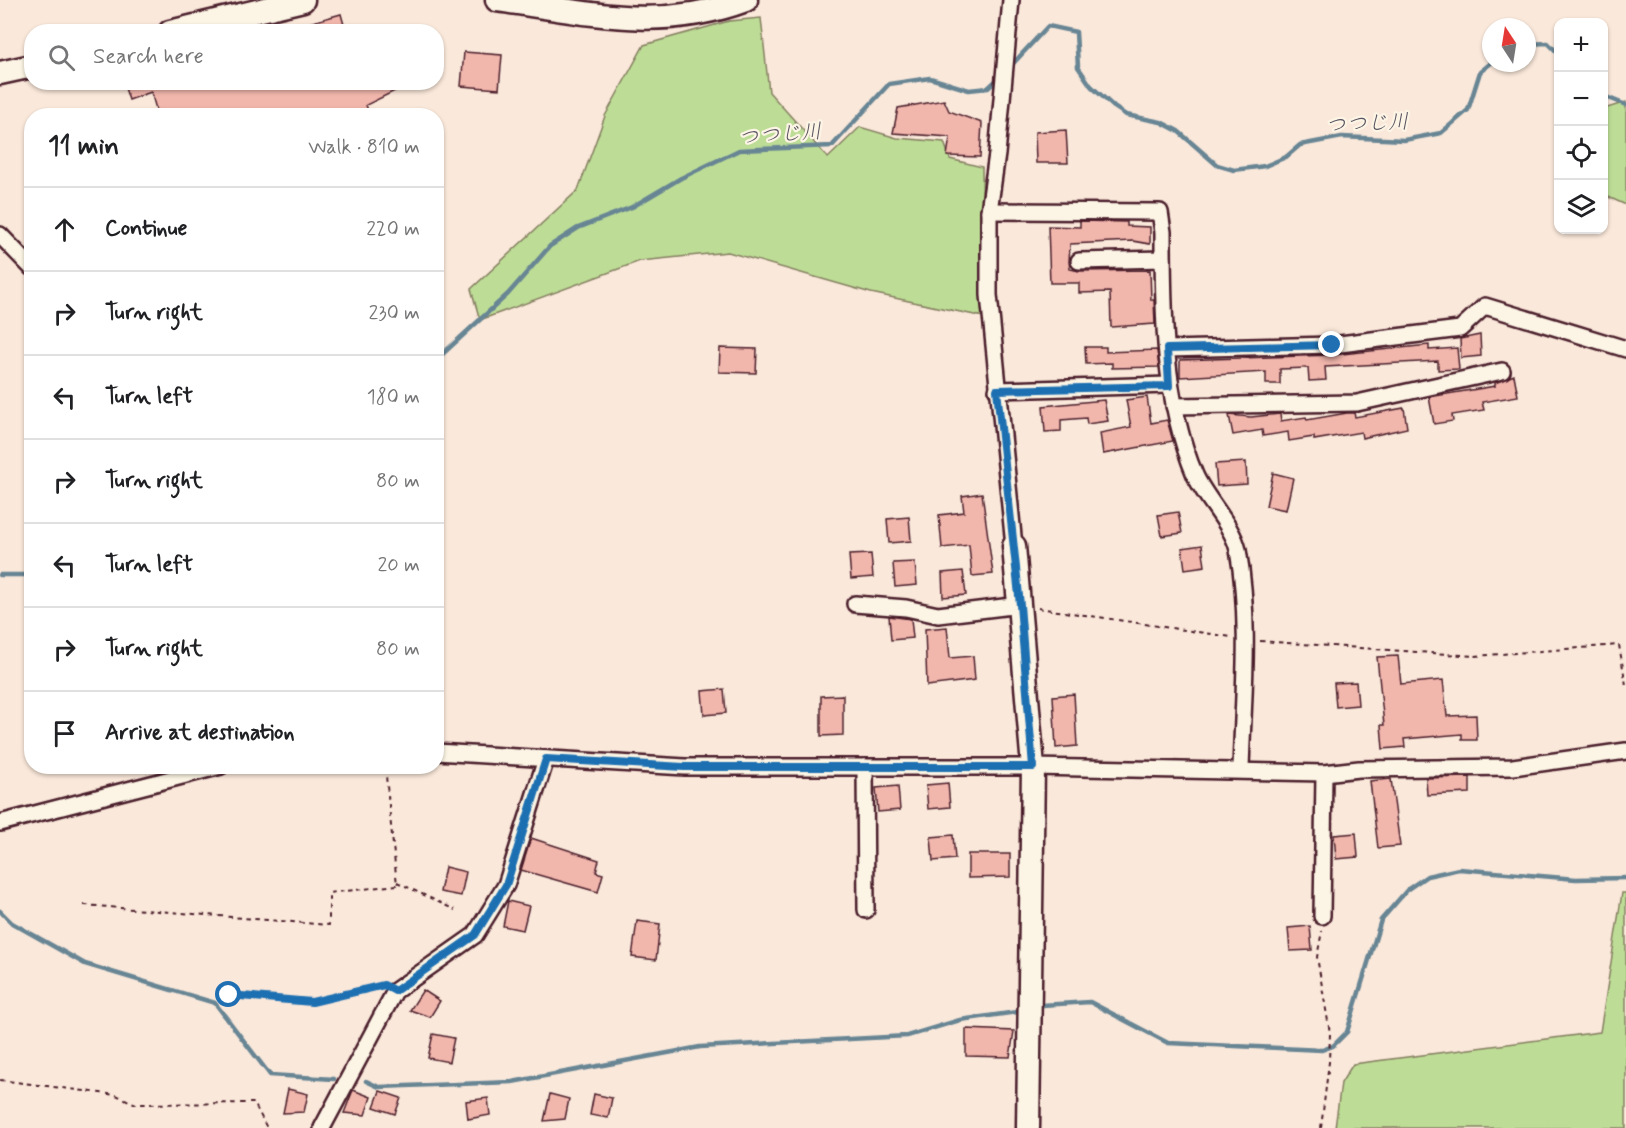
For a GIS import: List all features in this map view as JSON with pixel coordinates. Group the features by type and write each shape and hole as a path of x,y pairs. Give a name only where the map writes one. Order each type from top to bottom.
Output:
{"street":[{"path":"203,24 303,0"},
{"path":"497,0 651,20 718,10 746,0"},
{"path":"1011,0 989,211 989,295 1020,605 1033,767 1028,1128"},
{"path":"0,74 24,68"},
{"path":"989,211 1160,212 1169,386 1195,475 1237,547 1242,582 1244,639 1241,769"},
{"path":"0,235 24,260"},
{"path":"1079,261 1163,259"},
{"path":"1167,349 1332,345 1460,329 1485,306 1626,349"},
{"path":"1174,406 1357,404 1502,371"},
{"path":"997,390 1169,386"},
{"path":"855,604 906,608 938,615 1020,605"},
{"path":"444,753 684,767 1033,767 1241,769 1324,773 1359,769 1513,767 1626,751"},
{"path":"322,1128 395,991 475,935 506,885 546,759"},
{"path":"865,767 866,910"},
{"path":"1322,916 1324,773"},
{"path":"0,823 190,774"}],"path":[{"path":"1020,605 1244,639 1475,656 1619,645 1626,685"},
{"path":"84,905 328,925 329,893 397,885 386,774"},
{"path":"397,882 455,910"},
{"path":"1321,1128 1330,1033 1317,957 1322,916"},
{"path":"229,995 312,1002 384,985 395,991"},
{"path":"0,1080 116,1095 136,1104 254,1103 267,1128"}],"green space":[{"path":"761,18 769,92 828,158 860,127 897,138 944,142 950,159 982,167 984,317 871,293 728,252 640,261 480,320 471,289 578,190 605,116 644,45 729,21"},
{"path":"1626,102 1626,205 1608,197 1608,108"},
{"path":"1622,893 1626,893 1626,1128 1335,1128 1341,1083 1353,1064 1600,1032"}],"building":[{"path":"341,14 344,24 305,24"},
{"path":"464,52 502,55 499,89 461,86"},
{"path":"126,90 397,90 366,105 367,108 156,108 151,92 129,100"},
{"path":"944,100 949,111 982,123 980,157 947,156 950,137 893,133 898,108"},
{"path":"1066,130 1068,163 1036,163 1035,132"},
{"path":"1080,221 1127,222 1127,226 1150,227 1150,244 1133,241 1070,244 1069,262 1070,269 1079,271 1150,270 1155,324 1111,327 1110,292 1079,293 1079,283 1050,283 1048,226 1080,227"},
{"path":"1480,335 1481,356 1461,358 1460,339"},
{"path":"1429,345 1429,350 1457,348 1459,369 1438,370 1438,361 1325,367 1326,380 1309,381 1308,368 1280,369 1280,384 1266,384 1266,372 1180,377 1180,360 1332,355"},
{"path":"1085,347 1106,347 1106,352 1157,350 1159,367 1112,368 1112,363 1086,364"},
{"path":"720,348 757,349 756,373 719,372"},
{"path":"1514,375 1518,396 1482,402 1484,410 1452,415 1453,421 1434,424 1429,397 1495,386 1495,383"},
{"path":"1147,397 1151,423 1167,420 1173,441 1103,454 1100,433 1131,427 1126,400"},
{"path":"1104,400 1108,421 1087,424 1086,418 1061,420 1061,431 1045,432 1043,406"},
{"path":"1404,408 1407,428 1362,438 1361,432 1314,440 1314,437 1289,441 1288,432 1263,436 1262,430 1233,435 1229,415 1251,417 1280,414 1281,421 1306,417 1307,420 1347,413 1354,413 1355,417"},
{"path":"1246,462 1247,484 1217,486 1215,464"},
{"path":"1273,473 1293,478 1286,510 1266,506"},
{"path":"982,493 993,574 972,576 969,545 942,548 939,515 964,512 962,496"},
{"path":"1178,512 1182,533 1162,536 1158,515"},
{"path":"909,517 911,541 889,543 887,519"},
{"path":"1202,545 1205,566 1185,569 1182,548"},
{"path":"871,554 873,577 851,579 849,555"},
{"path":"915,562 917,585 895,587 893,563"},
{"path":"963,571 966,595 943,597 942,573"},
{"path":"889,616 911,619 913,638 891,640"},
{"path":"947,627 950,658 973,656 975,680 927,686 925,629"},
{"path":"1398,656 1401,684 1443,680 1447,716 1476,715 1477,740 1462,740 1462,734 1404,739 1405,747 1383,749 1381,725 1384,725 1377,657"},
{"path":"1356,682 1358,705 1336,707 1334,683"},
{"path":"724,689 726,713 704,715 702,691"},
{"path":"1074,694 1077,746 1056,748 1053,696"},
{"path":"843,695 843,735 821,736 821,696"},
{"path":"1470,777 1470,793 1427,795 1426,778"},
{"path":"1391,779 1400,846 1378,848 1370,781"},
{"path":"948,783 950,807 928,809 926,785"},
{"path":"898,786 900,810 878,812 876,788"},
{"path":"1356,833 1358,857 1336,859 1334,835"},
{"path":"953,835 955,859 933,861 931,837"},
{"path":"531,838 599,860 596,872 603,874 598,892 521,870"},
{"path":"968,854 1010,854 1010,877 968,878"},
{"path":"445,867 466,872 461,896 440,892"},
{"path":"508,901 529,906 523,930 503,926"},
{"path":"637,921 660,924 656,960 632,957"},
{"path":"1310,926 1312,950 1290,951 1288,928"},
{"path":"423,990 440,1001 430,1017 410,1010"},
{"path":"966,1029 1014,1031 1010,1057 966,1056"},
{"path":"433,1034 454,1038 449,1062 428,1058"},
{"path":"288,1089 308,1094 304,1112 283,1113"},
{"path":"353,1090 371,1097 365,1115 344,1113"},
{"path":"380,1091 401,1098 395,1114 374,1107"},
{"path":"550,1094 569,1099 565,1119 544,1121"},
{"path":"594,1094 612,1098 608,1118 590,1115"},
{"path":"488,1098 490,1115 468,1119 466,1101"}],"waterway":[{"name":"つつじ川","path":"1008,69 1048,26 1076,32 1078,67 1091,86 1114,107 1126,115 1161,122 1178,131 1217,165 1234,170 1265,166 1286,157 1300,145 1342,137 1404,140 1441,133 1468,110 1482,70"},
{"name":"つつじ川","path":"1536,44 1548,43 1554,49"},
{"name":"つつじ川","path":"444,353 508,294 550,246 578,228 632,207 681,178 739,150 832,146 889,84 930,78 969,90 988,88 1000,77"},
{"name":"つつじ川","path":"1608,98 1626,105"},
{"name":"つつじ川","path":"0,575 24,575"},
{"path":"1042,1005 1090,1002 1168,1043 1322,1050 1333,1046 1347,1032 1381,920 1408,889 1427,876 1459,869 1576,879 1626,878"},
{"path":"0,911 12,923 85,964 215,1003 270,1075 334,1079"},
{"path":"366,1081 379,1087 512,1082 700,1047 907,1036 960,1020 1017,1012"}],"route":[{"path":"229,995 312,1002 384,985 395,991 475,935 506,885 546,759 684,767 1033,767 1020,605 997,390 1169,386 1167,349 1332,345"}]}
